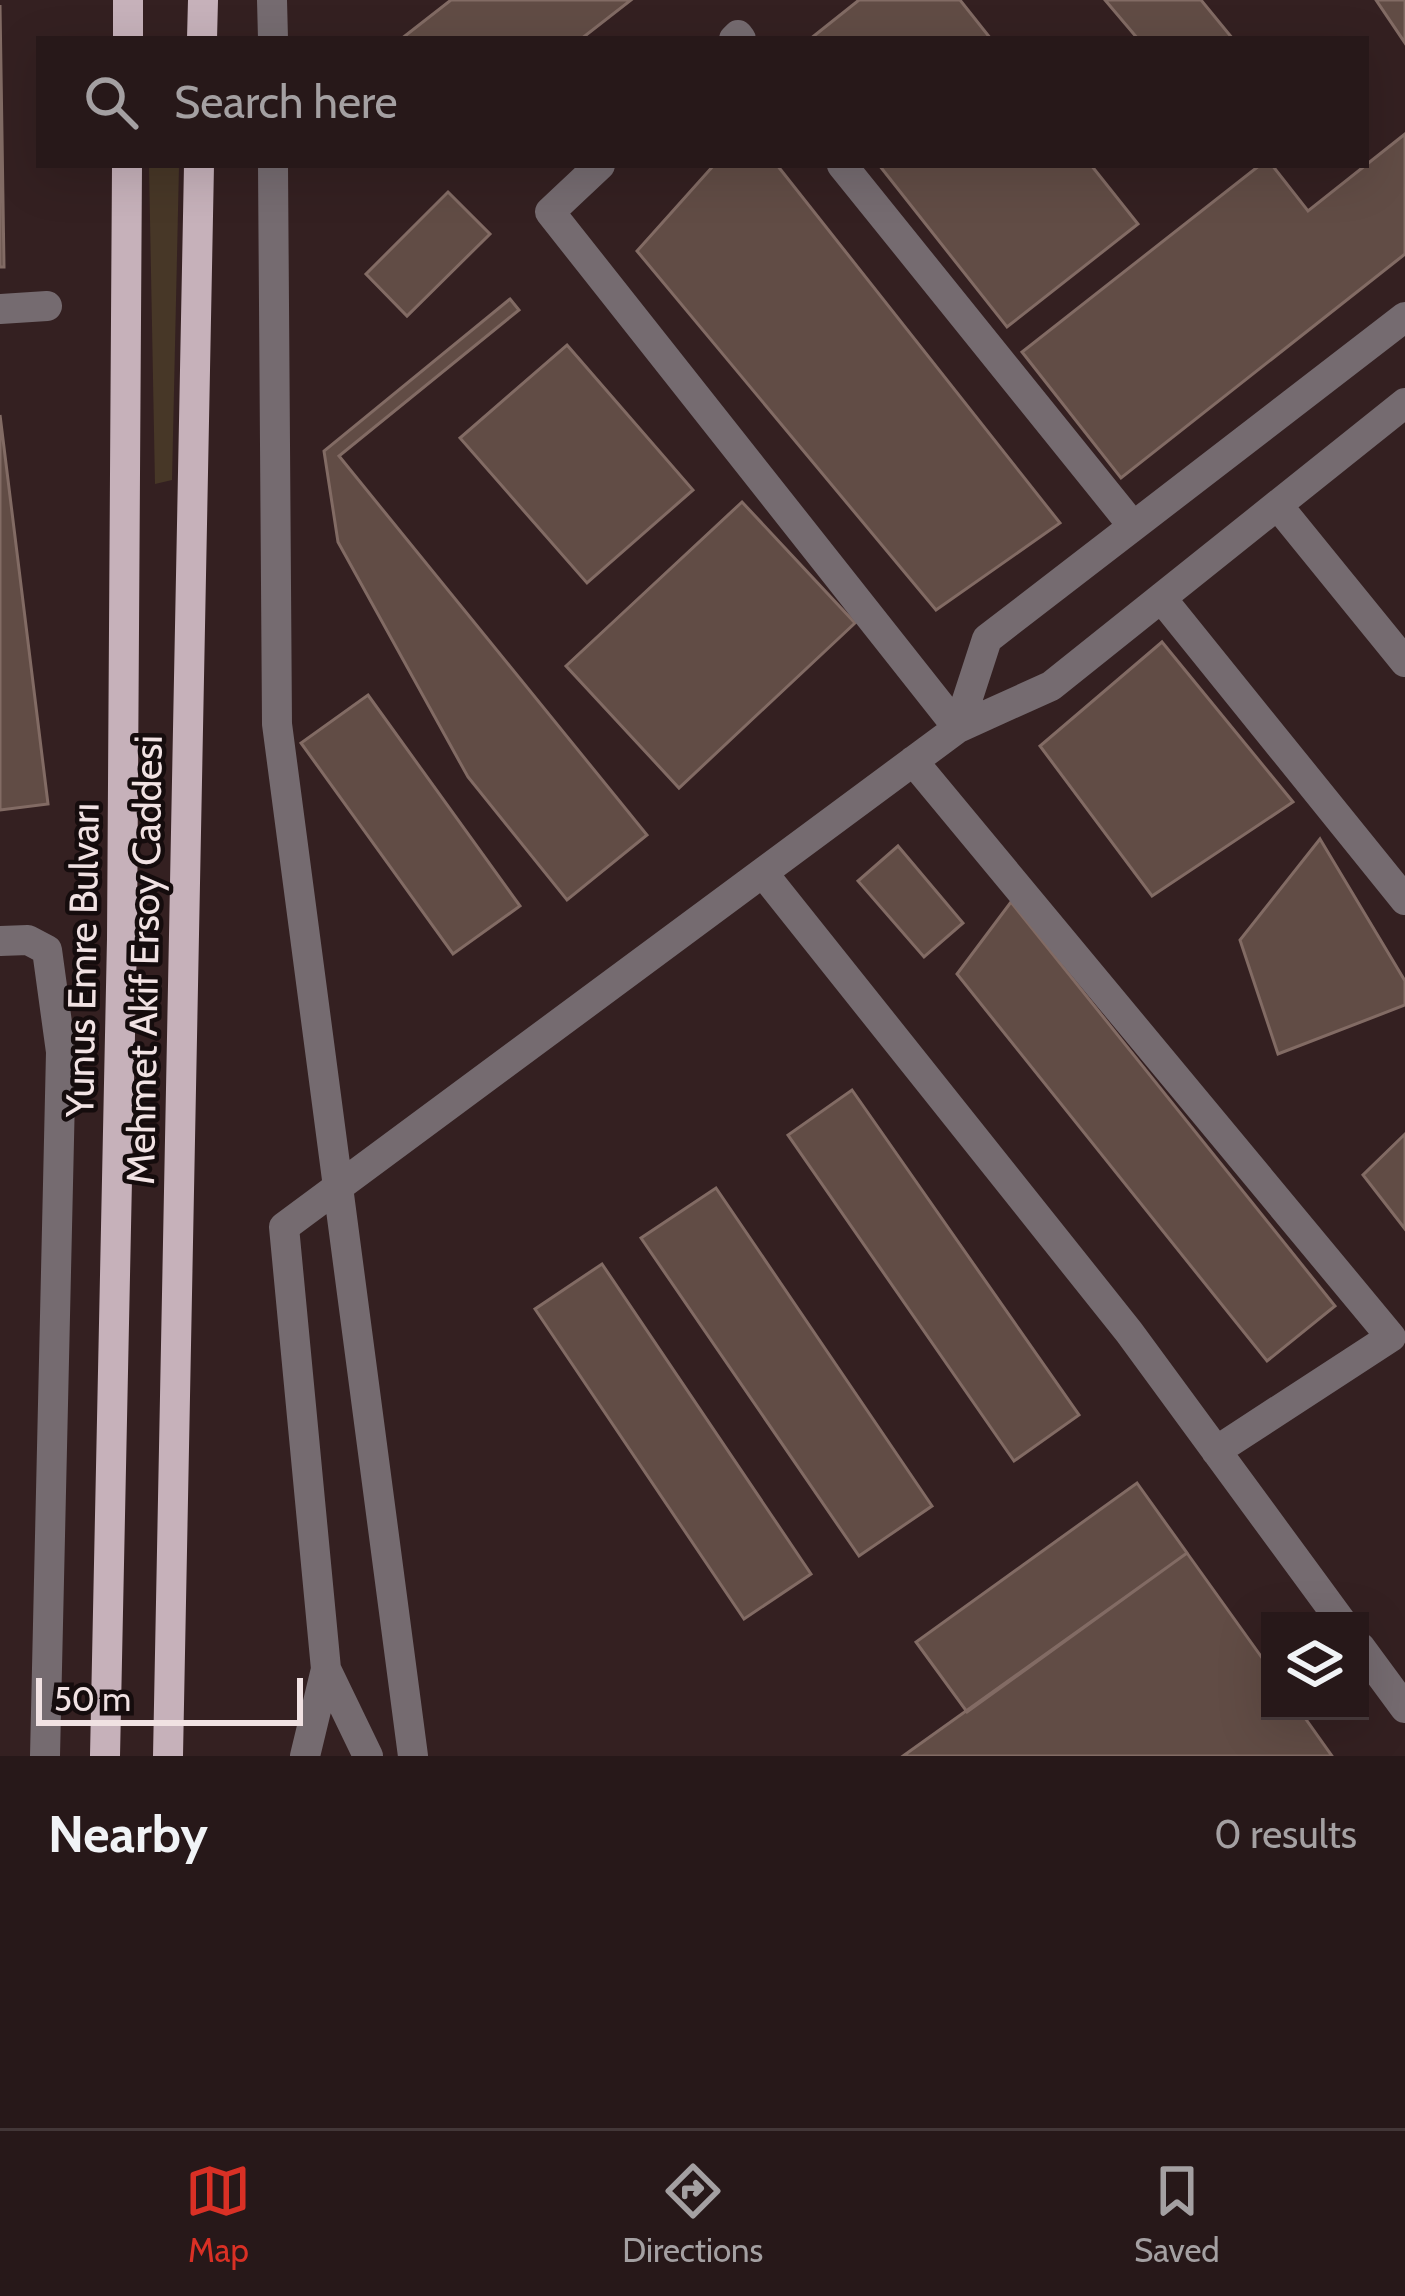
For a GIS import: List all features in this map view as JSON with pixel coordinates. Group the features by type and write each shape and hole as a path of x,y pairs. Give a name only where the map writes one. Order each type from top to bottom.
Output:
{"main road":[{"path":"128,0 128,36"},
{"path":"202,36 203,0"},
{"name":"Yunus Emre Bulvarı","path":"105,1756 122,938 127,168"},
{"name":"Mehmet Akif Ersoy Caddesi","path":"168,1756 200,168"}],"lane":[{"path":"272,0 273,36"},
{"path":"273,168 277,724 412,1756"},
{"path":"598,168 550,212 958,728"},
{"path":"844,168 1133,526"},
{"path":"0,310 47,306"},
{"path":"958,728 987,639 1405,317"},
{"path":"305,1756 326,1670 284,1227 958,728 1051,686 1405,403"},
{"path":"1280,507 1405,662"},
{"path":"1162,599 1405,900"},
{"path":"913,761 1391,1337 1216,1451"},
{"path":"763,872 1129,1332 1334,1612"},
{"path":"0,941 28,940 47,950 61,1052 45,1756"},
{"path":"1369,1659 1405,1708"},
{"path":"326,1670 368,1756"}],"shaded area":[{"path":"149,168 179,168 172,480 155,484"}],"building":[{"path":"451,0 631,0 585,36 405,36"},
{"path":"859,0 960,0 989,36 814,36"},
{"path":"1105,0 1201,0 1231,36 1135,36"},
{"path":"1376,0 1405,0 1405,43"},
{"path":"0,5 4,267 0,267"},
{"path":"1405,134 1405,254 1121,478 1022,352 1256,168 1274,168 1308,211 1362,168 1369,168 1369,163"},
{"path":"711,168 779,168 1060,523 936,610 637,251"},
{"path":"881,168 1093,168 1138,224 1007,327"},
{"path":"448,192 490,234 407,316 366,274"},
{"path":"510,299 519,310 339,456 647,835 567,900 468,777 338,542 324,451"},
{"path":"567,345 693,490 587,583 460,438"},
{"path":"0,415 48,804 0,810"},
{"path":"742,502 855,623 679,788 566,666"},
{"path":"1162,642 1293,802 1152,896 1040,746"},
{"path":"368,695 520,906 453,954 301,743"},
{"path":"1320,839 1405,981 1405,1005 1278,1054 1240,940"},
{"path":"898,846 963,923 924,957 858,881"},
{"path":"1011,902 1335,1306 1267,1361 957,974"},
{"path":"852,1090 1079,1415 1014,1461 788,1135"},
{"path":"1405,1134 1405,1229 1363,1175"},
{"path":"716,1188 932,1506 859,1556 641,1238"},
{"path":"602,1264 811,1574 744,1619 535,1309"},
{"path":"1137,1483 1187,1553 967,1712 916,1642"},
{"path":"1187,1553 1261,1656 1261,1720 1306,1720 1332,1756 903,1756"}]}
